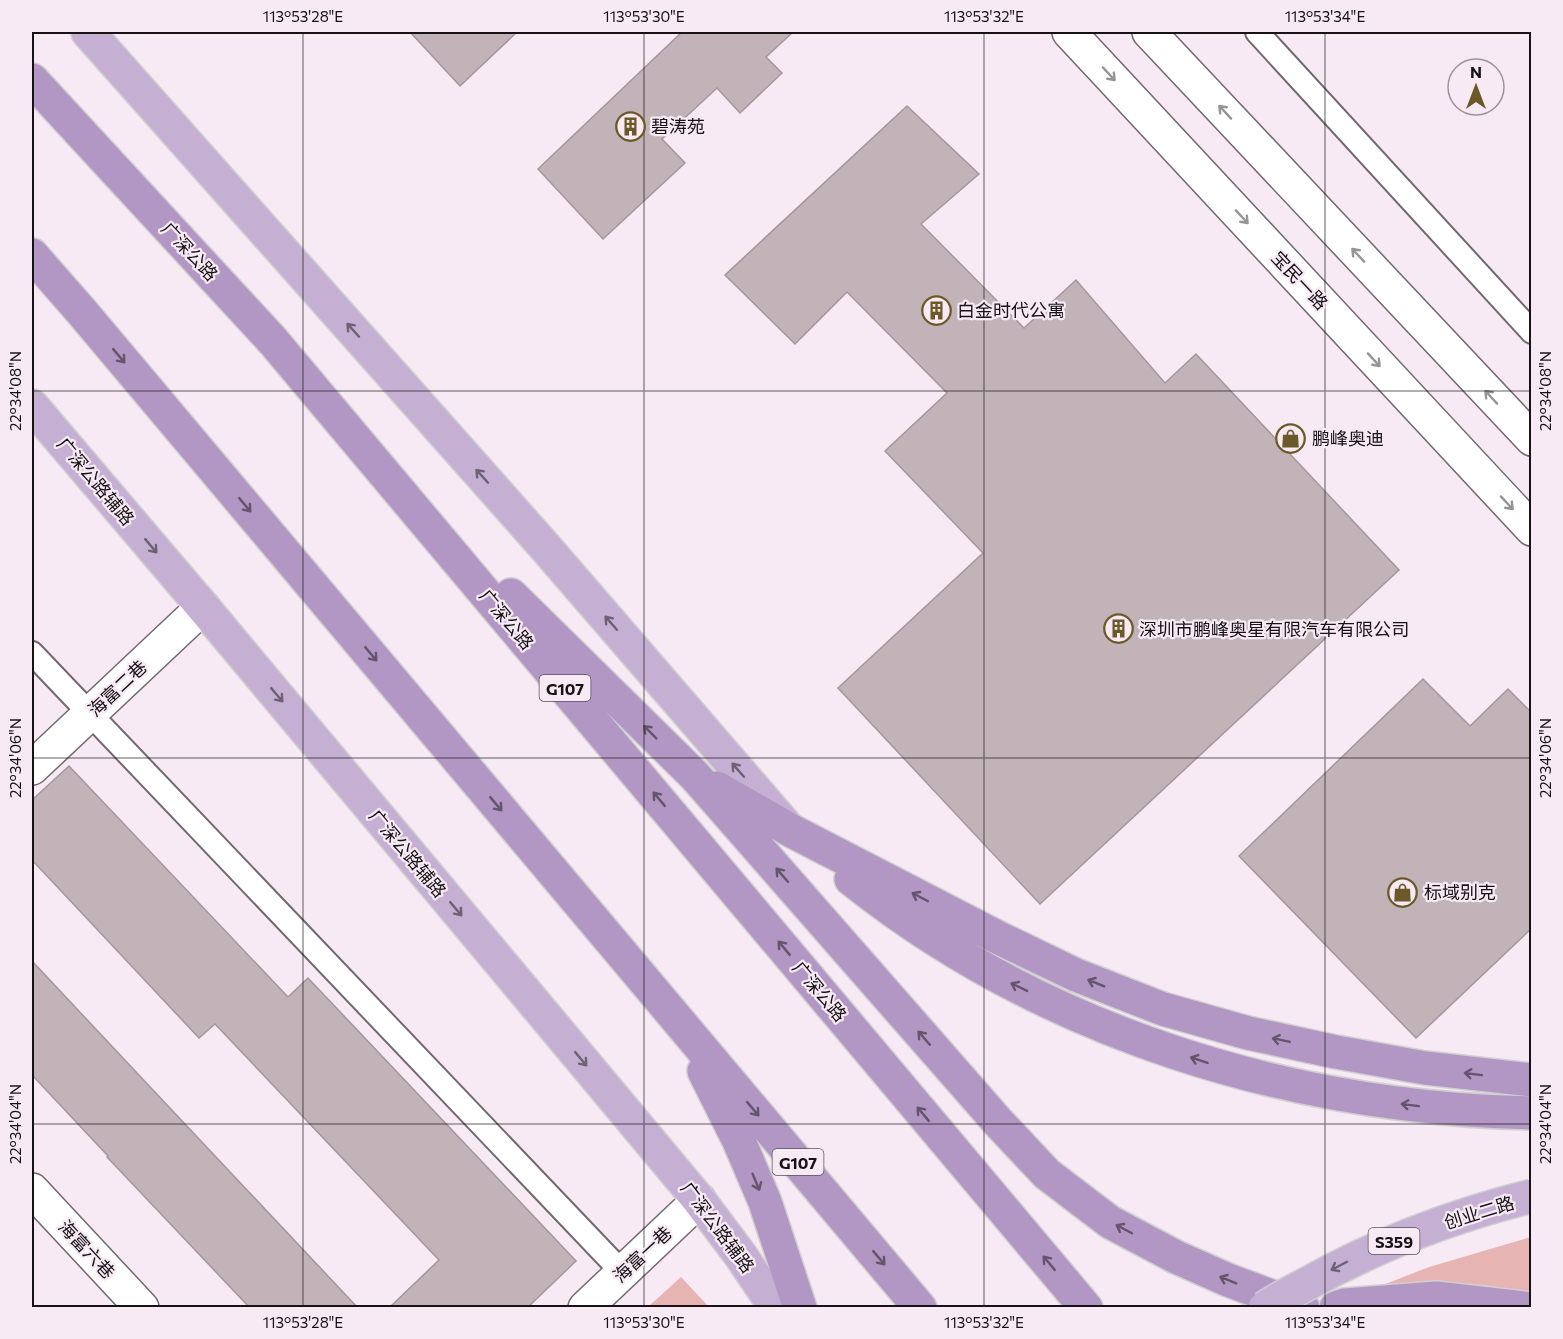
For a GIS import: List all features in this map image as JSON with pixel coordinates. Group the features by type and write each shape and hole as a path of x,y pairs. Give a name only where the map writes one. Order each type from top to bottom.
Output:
{"highway":[{"name":"广深公路","path":"32,80 273,341 1086,1308"},
{"name":"G107","path":"32,255 920,1308"},
{"path":"32,278 82,312"},
{"path":"365,450 695,776 998,1122 1047,1174 1110,1222 1176,1257 1228,1280 1303,1308"},
{"path":"695,776 790,830 1007,942 1076,975 1163,1009 1248,1033 1336,1052 1425,1068 1532,1080"},
{"path":"790,830 866,891 915,927 964,958 1071,1013 1139,1040 1211,1064 1274,1081 1341,1095 1398,1103 1494,1112 1532,1113"},
{"path":"675,1016 739,1141 765,1202 800,1308"},
{"path":"1336,1308 1345,1305 1436,1298 1524,1308"}],"main road":[{"path":"88,32 546,548 790,830"},
{"name":"宝民一路","path":"1069,32 1532,529"},
{"path":"1149,32 1532,440"},
{"name":"广深公路辅路","path":"32,406 699,1200 776,1308"},
{"name":"海富二巷","path":"32,768 203,607"},
{"name":"海富六巷","path":"32,1190 142,1308"},
{"name":"创业二路","path":"1265,1308 1344,1263 1417,1231 1502,1203 1532,1196"},
{"name":"海富一巷","path":"585,1308 699,1200"}],"lane":[{"path":"1257,32 1532,332"},
{"path":"32,653 622,1272"}],"shaded area":[{"path":"1531,1237 1531,1293 1483,1285 1431,1285 1370,1290 1429,1267"},
{"path":"681,1277 709,1307 648,1307"}],"building":[{"path":"410,32 517,32 460,86"},
{"name":"碧涛苑","path":"682,32 793,32 766,57 782,73 740,113 717,88 662,139 685,163 603,239 538,169"},
{"name":"深圳市鹏峰奥星有限汽车有限公司","path":"907,106 979,174 921,224 1024,328 1076,280 1165,383 1196,354 1399,570 1040,904 838,688 983,553 885,451 947,393 847,292 795,344 725,275"},
{"name":"标域别克","path":"1423,679 1470,726 1508,689 1532,713 1532,928 1416,1038 1239,856"},
{"path":"69,766 288,997 308,978 576,1261 527,1308 389,1308 439,1260 215,1024 199,1038 32,860 32,800"},
{"path":"32,961 358,1308 250,1308 107,1157 32,1075"}],"place":[{"name":"碧涛苑","path":"630,126"},
{"name":"白金时代公寓","path":"936,310"},
{"name":"鹏峰奥迪","path":"1291,438"},
{"name":"深圳市鹏峰奥星有限汽车有限公司","path":"1118,629"},
{"name":"标域别克","path":"1403,892"}]}
